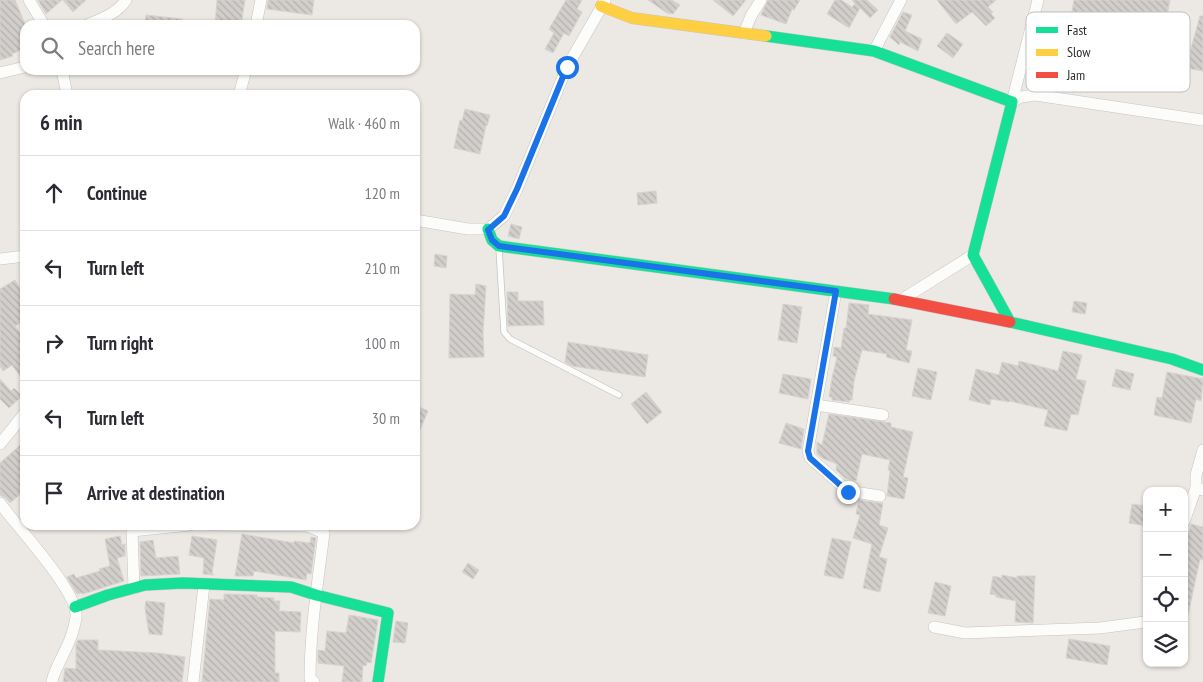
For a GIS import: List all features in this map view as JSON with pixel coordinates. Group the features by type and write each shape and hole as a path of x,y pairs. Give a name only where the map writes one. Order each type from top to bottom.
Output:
{"street":[{"path":"29,0 41,20"},
{"path":"99,20 123,5 126,0"},
{"path":"257,20 261,0"},
{"path":"744,33 751,16 761,0"},
{"path":"874,51 901,0"},
{"path":"420,221 468,229 488,230 504,216 567,67 604,3 632,18 874,51 1012,102 1021,97 1035,95 1203,120"},
{"path":"1010,322 973,254 1026,47"},
{"path":"0,73 20,68"},
{"path":"63,75 66,90"},
{"path":"240,90 245,75"},
{"path":"488,230 492,240 499,246 901,300 1010,322 1172,359 1203,370"},
{"path":"901,300 973,254"},
{"path":"0,259 20,257"},
{"path":"836,291 808,451 810,458 848,492 880,496"},
{"path":"816,405 882,415"},
{"path":"0,444 20,419"},
{"path":"1188,513 1199,489 1196,475 1203,450"},
{"path":"0,503 20,529"},
{"path":"21,530 47,563 76,607 76,616 70,639 54,673 52,682"},
{"path":"134,588 132,531 142,530"},
{"path":"314,682 310,679 310,665 324,533 317,530"},
{"path":"76,607 108,595 155,584 291,587 388,613 378,682"},
{"path":"193,682 204,584"},
{"path":"934,627 965,633 1100,628 1145,622"}],"lane":[{"path":"499,246 504,332 510,339 524,347 619,395"}],"building":[{"path":"0,0 15,0 23,20 20,20 20,50 12,54 13,56 0,60"},
{"path":"38,0 62,0 46,14"},
{"path":"63,0 86,0 73,12"},
{"path":"217,0 245,0 242,20 215,20"},
{"path":"268,0 314,0 312,15 267,9"},
{"path":"566,0 582,0 577,9 582,12 569,36 564,33 553,53 545,49 554,33 549,29"},
{"path":"648,0 672,0 680,5 673,14 667,13"},
{"path":"713,0 746,0 733,16"},
{"path":"768,0 800,0 794,10 792,9 786,24 761,15"},
{"path":"835,0 841,0 852,7 855,4 852,0 867,0 878,10 870,18 860,8 849,28 827,14"},
{"path":"937,0 996,0 988,7 993,12 991,14 995,18 986,26 972,12 956,24"},
{"path":"1074,0 1170,0 1168,12 1072,12"},
{"path":"903,12 912,15 905,31 922,39 918,51 900,42 899,45 890,37"},
{"path":"146,15 182,19 182,20 146,20"},
{"path":"1200,16 1203,16 1203,71 1190,69 1190,52"},
{"path":"947,33 963,44 953,58 937,46"},
{"path":"465,109 490,115 480,154 454,148 460,120 462,121"},
{"path":"656,191 657,203 638,205 637,193"},
{"path":"511,224 522,227 519,239 508,236"},
{"path":"435,254 447,256 446,268 434,266"},
{"path":"15,280 20,289 20,323 15,326 20,333 20,376 12,365 3,371 0,366 0,289"},
{"path":"476,284 486,286 483,333 484,357 449,358 450,294 475,295"},
{"path":"507,292 518,292 518,301 543,301 544,325 508,326"},
{"path":"1074,301 1087,303 1085,314 1072,312"},
{"path":"849,303 869,305 868,314 912,320 906,350 912,351 909,363 886,357 887,354 862,350 854,381 852,400 849,402 832,400 832,397 829,397 837,357 833,356 834,347 841,348"},
{"path":"783,304 802,307 797,343 778,340"},
{"path":"568,342 648,355 645,377 572,366 565,362"},
{"path":"1063,351 1082,355 1076,379 1086,381 1078,415 1071,414 1067,431 1044,426 1048,410 1009,401 991,399 990,405 969,400 976,369 999,375 1002,362 1018,366 1019,361 1058,371"},
{"path":"918,368 937,372 931,400 912,396"},
{"path":"1116,369 1134,374 1130,390 1112,386"},
{"path":"1167,372 1203,379 1201,401 1196,399 1191,423 1154,415 1157,397 1162,398"},
{"path":"783,374 811,379 808,399 779,393"},
{"path":"0,379 11,391 14,388 20,394 20,398 9,408 0,399"},
{"path":"646,392 662,412 647,424 631,404"},
{"path":"420,407 428,411 420,429"},
{"path":"829,414 891,423 891,427 913,432 903,477 908,478 904,499 887,496 890,460 862,454 856,481 845,478 836,470 837,464 817,454 817,442 822,445"},
{"path":"786,423 804,429 801,449 779,443"},
{"path":"20,445 20,494 10,503 0,495 0,463"},
{"path":"859,500 883,503 879,525 888,528 879,557 887,559 880,592 863,588 872,544 853,538 860,515 856,514"},
{"path":"1132,504 1143,505 1143,525 1129,523"},
{"path":"1191,524 1203,527 1203,560 1200,559 1188,615 1188,577 1188,536"},
{"path":"242,534 294,543 294,541 310,543 311,537 316,538 311,574 307,573 306,580 254,571 253,576 235,576"},
{"path":"120,536 122,545 125,544 125,556 117,558 124,581 83,594 77,594 67,577 74,574 76,578 110,566 105,539"},
{"path":"192,536 217,540 212,573 214,575 203,574 204,558 189,555"},
{"path":"832,538 851,542 843,579 824,575"},
{"path":"153,540 156,558 178,556 180,574 141,576 140,542"},
{"path":"468,563 479,570 473,579 462,572"},
{"path":"1002,575 1017,578 1017,576 1035,576 1033,623 1015,622 1016,601 990,594 993,576 1002,578"},
{"path":"935,582 951,586 945,616 928,613"},
{"path":"224,594 257,595 257,597 274,598 274,601 280,601 279,611 301,612 300,632 275,631 275,673 279,673 279,682 202,682 210,599 224,600"},
{"path":"146,601 165,603 162,635 149,634 145,608"},
{"path":"349,615 378,620 371,663 367,662 366,666 363,665 362,682 342,682 344,666 318,663 318,650 325,651 327,631 346,633"},
{"path":"396,621 408,623 405,643 393,642"},
{"path":"1069,639 1110,646 1107,665 1066,658"},
{"path":"78,640 98,640 98,650 158,653 185,657 182,682 63,682 65,668 76,669 76,644"}],"traffic: fast":[{"path":"766,36 874,51 1012,102 973,255 1010,322 1172,359 1203,370"},
{"path":"488,229 492,240 499,246 894,299"},
{"path":"75,607 108,595 145,585 183,583 291,587 388,613 378,682"}],"traffic: slow":[{"path":"601,6 632,18 766,36"}],"traffic: jam":[{"path":"894,299 1010,322"}],"route":[{"path":"567,67 504,216 488,230 492,240 499,246 836,291 808,451 810,458 848,492"}]}
